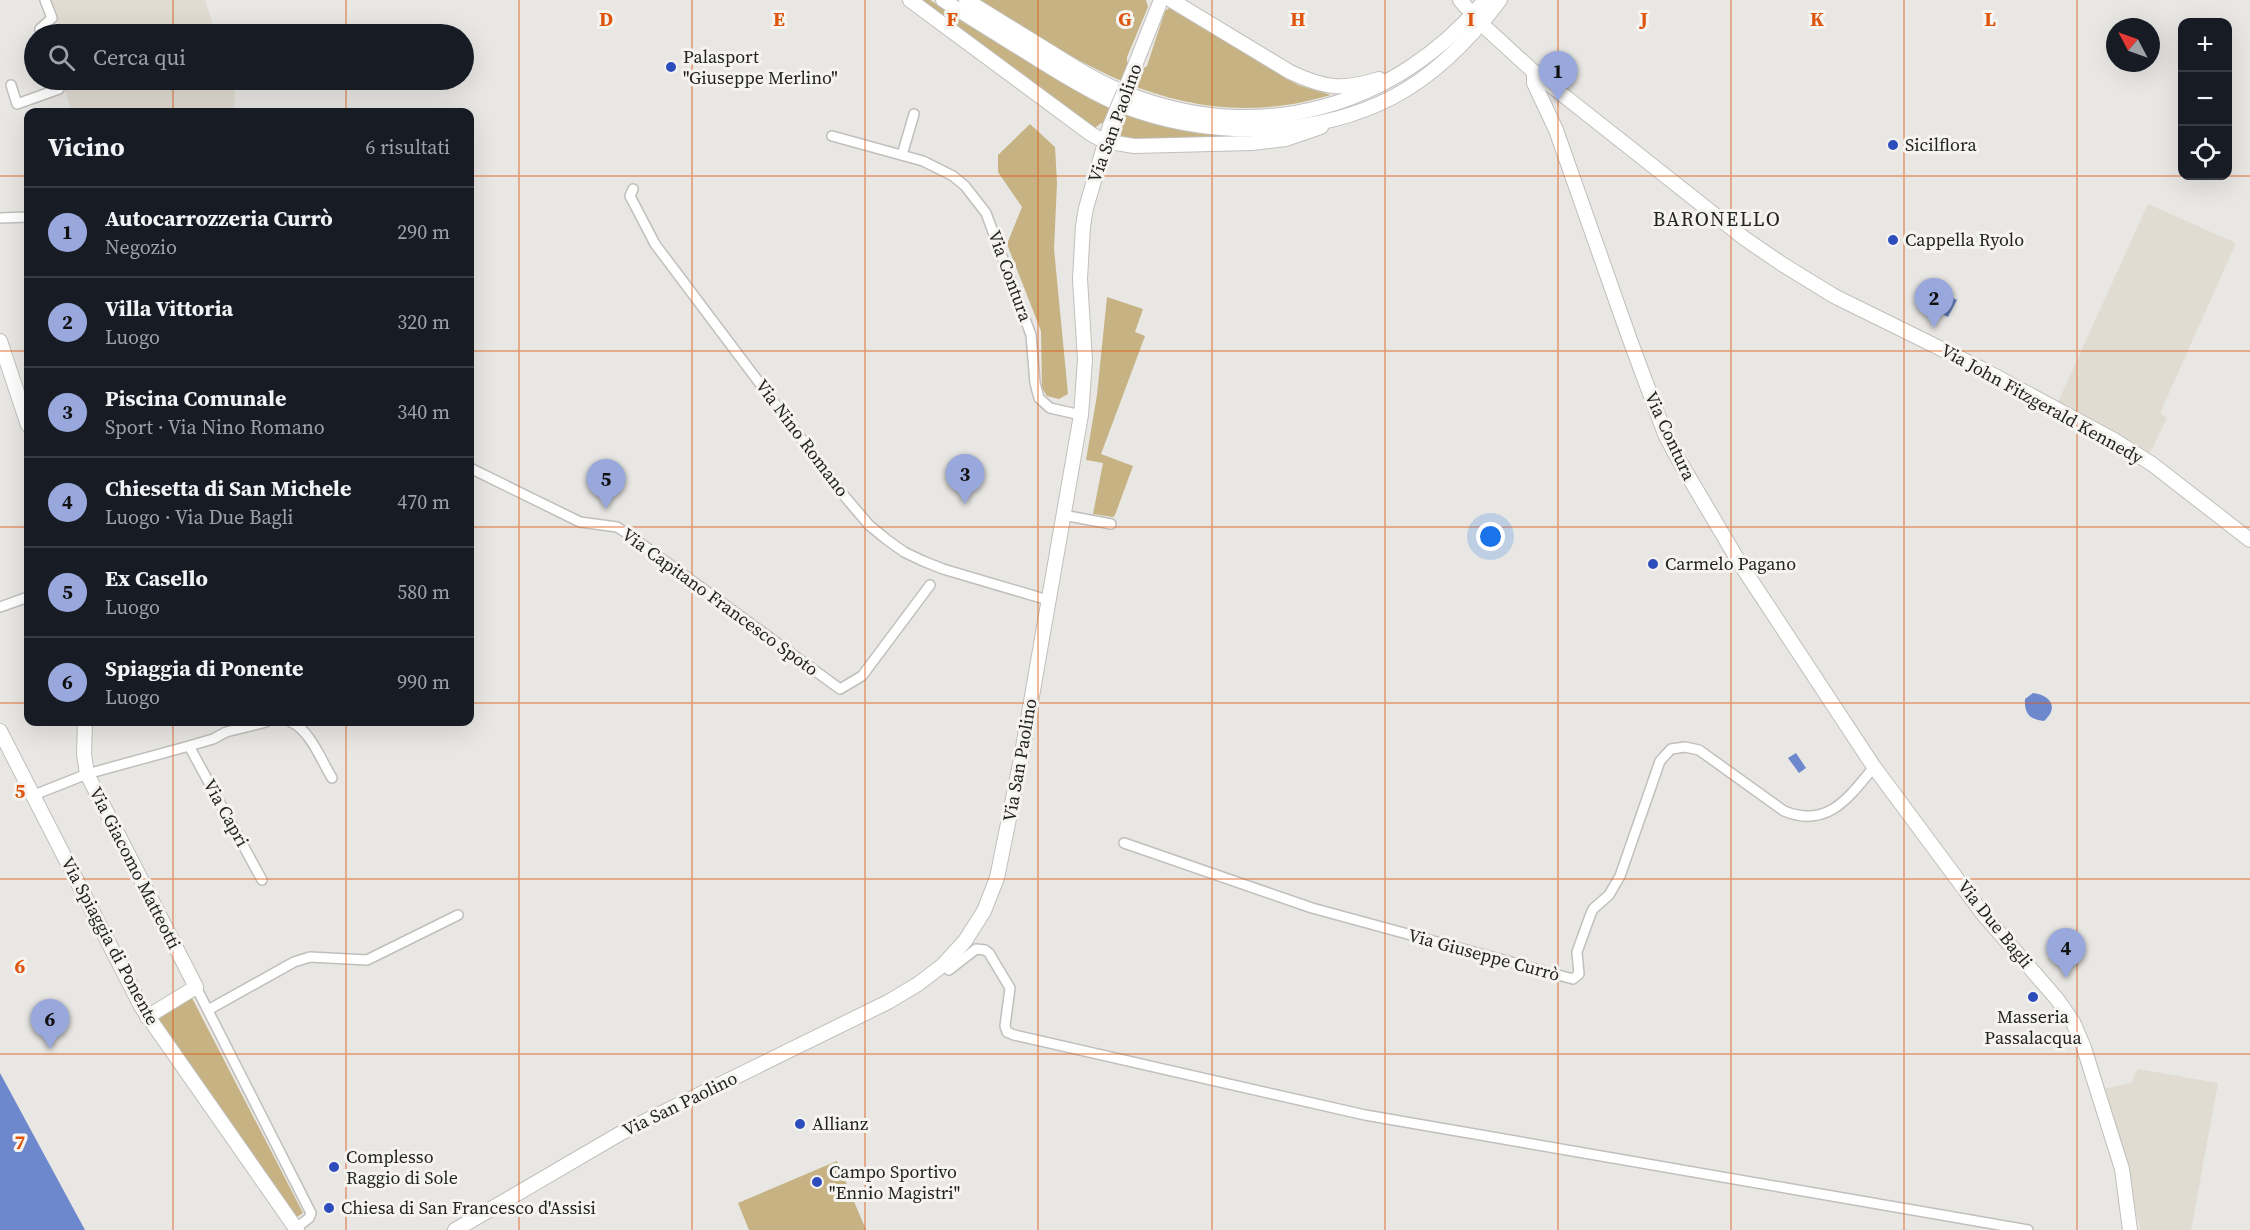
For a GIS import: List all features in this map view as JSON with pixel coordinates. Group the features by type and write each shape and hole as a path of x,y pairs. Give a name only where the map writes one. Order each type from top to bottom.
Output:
{"street":[{"path":"45,0 52,18 45,24"},
{"path":"910,0 1091,134 1104,141 1134,146 1252,142 1286,139 1316,130 1393,97 1421,80 1470,36 1500,0"},
{"path":"943,0 1093,92 1151,116 1200,127 1252,129 1299,125 1355,113"},
{"path":"966,0 1098,80 1126,94 1202,114 1252,117 1311,110 1359,96 1412,68 1460,27 1485,0"},
{"name":"Via San Paolino","path":"455,1230 621,1133 888,1002 918,984 942,965 965,941 984,911 997,878 1021,759 1081,415 1085,360 1080,279 1081,243 1086,208 1104,141 1161,0"},
{"path":"1171,0 1290,72 1322,86 1346,87 1364,84 1412,68"},
{"path":"1487,29 1534,72"},
{"name":"Via John Fitzgerald Kennedy","path":"1534,72 1744,238 1782,264 1834,296 1980,368 2114,440 2152,464 2250,540"},
{"name":"Via Contura","path":"1534,72 1534,83 1556,130 1630,340 1669,442 1739,562 1874,767"},
{"path":"11,85 17,104 59,90"},
{"path":"902,155 915,114"},
{"name":"Via Contura","path":"832,136 923,161 953,176 976,199 986,213 1031,335 1035,383 1039,398 1050,408 1081,415"},
{"name":"Via Nino Romano","path":"633,189 630,196 655,244 846,498 869,525 904,552 923,561 977,580 1048,600"},
{"path":"0,218 24,217"},
{"path":"0,341 5,371 24,416"},
{"name":"Via Capitano Francesco Spoto","path":"474,470 580,522 617,527 840,689 862,676 930,585"},
{"path":"1063,515 1111,524"},
{"path":"0,607 24,598"},
{"name":"Via Giacomo Matteotti","path":"85,726 84,754 87,774 311,1212 311,1215 297,1229"},
{"path":"34,795 87,774 213,739 226,732 250,726"},
{"path":"299,726 332,777"},
{"name":"Via Spiaggia di Ponente","path":"0,731 147,1017 297,1229"},
{"name":"Via Capri","path":"189,746 262,880"},
{"name":"Via Giuseppe Currò","path":"1124,843 1312,908 1573,979 1580,974 1577,952 1590,916 1593,909 1609,896 1620,876 1656,769 1671,749 1685,747 1699,750 1792,815 1807,816 1832,811 1846,800 1874,767"},
{"name":"Via Due Bagli","path":"1874,767 1983,914 2057,999 2073,1022 2084,1048 2122,1169 2130,1230"},
{"path":"208,1010 294,962 310,957 367,960 458,915"},
{"path":"942,965 950,970 976,949 989,953 1010,988 1005,1026 1007,1032 1014,1035 1365,1115 2028,1230"},
{"path":"147,1017 196,987"}],"shaded area":[{"path":"51,0 205,0 213,24 58,24"},
{"path":"921,0 930,0 1090,99 1116,110 1155,124 1182,130 1204,134 1265,138 1139,143 1121,137 1121,131 1101,123 1095,128"},
{"path":"981,0 1146,0 1148,7 1127,62 1144,68 1147,66 1165,11 1169,8 1298,85 1331,95 1286,105 1243,108 1202,104 1162,96 1088,65"},
{"path":"64,90 234,90 235,94 234,108 71,108"},
{"path":"1030,124 1055,147 1057,183 1054,249 1068,394 1059,399 1047,396 1042,388 1041,331 1007,244 1022,207 998,172 998,155"},
{"path":"2148,204 2236,243 2160,413 2167,418 2150,453 2058,402"},
{"path":"1107,297 1143,309 1135,332 1145,336 1101,454 1133,466 1113,517 1093,514 1103,463 1086,460 1097,395"},
{"path":"191,996 303,1213 297,1217 155,1017"},
{"path":"2138,1069 2218,1083 2191,1230 2140,1230 2120,1141 2104,1089 2131,1083"},
{"name":"Campo Sportivo \"Ennio Magistri\"","path":"837,1161 866,1230 749,1230 738,1203"}],"water":[{"path":"1949,296 1957,300 1948,317 1940,313"},
{"path":"2033,693 2044,696 2051,703 2051,711 2044,721 2035,719 2027,712 2025,699"},
{"path":"1796,753 1806,768 1799,773 1788,758"},
{"path":"0,1073 85,1230 0,1230"}],"place":[{"name":"Palasport \"Giuseppe Merlino\"","path":"671,67"},
{"name":"Autocarrozzeria Currò","path":"1558,101"},
{"name":"Sicilflora","path":"1893,145"},
{"name":"Cappella Ryolo","path":"1893,240"},
{"name":"Villa Vittoria","path":"1934,328"},
{"name":"Piscina Comunale","path":"965,504"},
{"name":"Ex Casello","path":"606,509"},
{"name":"Carmelo Pagano","path":"1653,564"},
{"name":"Chiesetta di San Michele","path":"2066,978"},
{"name":"Masseria Passalacqua","path":"2033,997"},
{"name":"Spiaggia di Ponente","path":"50,1049"},
{"name":"Allianz","path":"800,1124"},
{"name":"Complesso Raggio di Sole","path":"334,1167"},
{"name":"Campo Sportivo \"Ennio Magistri\"","path":"817,1182"},
{"name":"Chiesa di San Francesco d'Assisi","path":"329,1208"}],"district":[{"name":"BARONELLO","path":"1717,219"}]}
